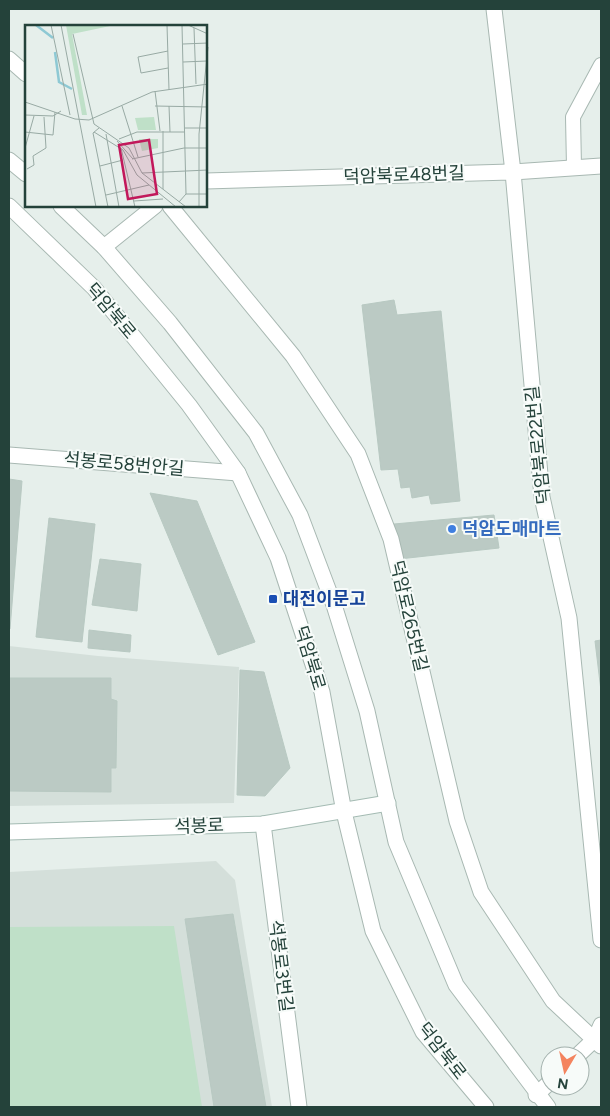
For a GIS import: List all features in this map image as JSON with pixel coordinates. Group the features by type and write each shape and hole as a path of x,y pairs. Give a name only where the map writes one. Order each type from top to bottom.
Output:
{"street":[{"name":"덕암북로22번길","path":"494,9 513,172 542,497 568,618 594,797 601,940"},
{"path":"9,59 25,73"},
{"path":"9,160 25,173"},
{"name":"덕암북로48번길","path":"208,181 513,172 601,166"},
{"name":"덕암북로","path":"9,206 94,288 189,405 238,474 278,558 322,692 344,812 373,931 423,1032 486,1107"},
{"name":"덕암북로","path":"63,208 104,247 170,324 256,433 300,515 337,614 367,711 396,842 456,985 536,1094 548,1107"},
{"path":"104,247 153,208"},
{"name":"덕암로265번길","path":"172,208 293,356 358,454 391,539 457,821 482,892 553,1001 598,1042"},
{"name":"석봉로58번안길","path":"9,454 238,474"},
{"name":"석봉로","path":"9,832 263,824 344,812 388,803"},
{"name":"석봉로3번길","path":"263,824 299,1107"},
{"path":"598,1042 601,1025"},
{"path":"536,1094 540,1091"}],"lane":[{"path":"574,167 573,117 601,66"}],"shaded area":[{"path":"9,646 98,656 239,667 234,803 9,806"},
{"path":"216,861 235,880 272,1107 9,1107 9,872"}],"green space":[{"path":"174,926 202,1107 9,1107 9,927"}],"building":[{"path":"394,300 397,315 441,311 460,501 431,504 429,495 412,498 410,487 401,488 398,469 381,470 362,305"},
{"path":"9,479 22,481 10,629 9,629"},
{"path":"150,493 197,501 255,642 218,655"},
{"path":"494,515 499,548 399,559 394,524"},
{"path":"49,518 95,524 82,642 36,637"},
{"path":"100,559 141,564 137,611 92,605"},
{"path":"89,630 131,635 130,652 88,648"},
{"path":"601,640 601,691 595,641"},
{"path":"240,670 264,672 290,768 265,796 237,795"},
{"path":"9,678 111,678 111,699 117,701 116,768 111,768 111,792 9,791"},
{"path":"233,914 266,1107 214,1107 185,919"}],"place":[{"name":"덕암도매마트","path":"452,529"},
{"name":"대전이문고","path":"273,599"}]}
